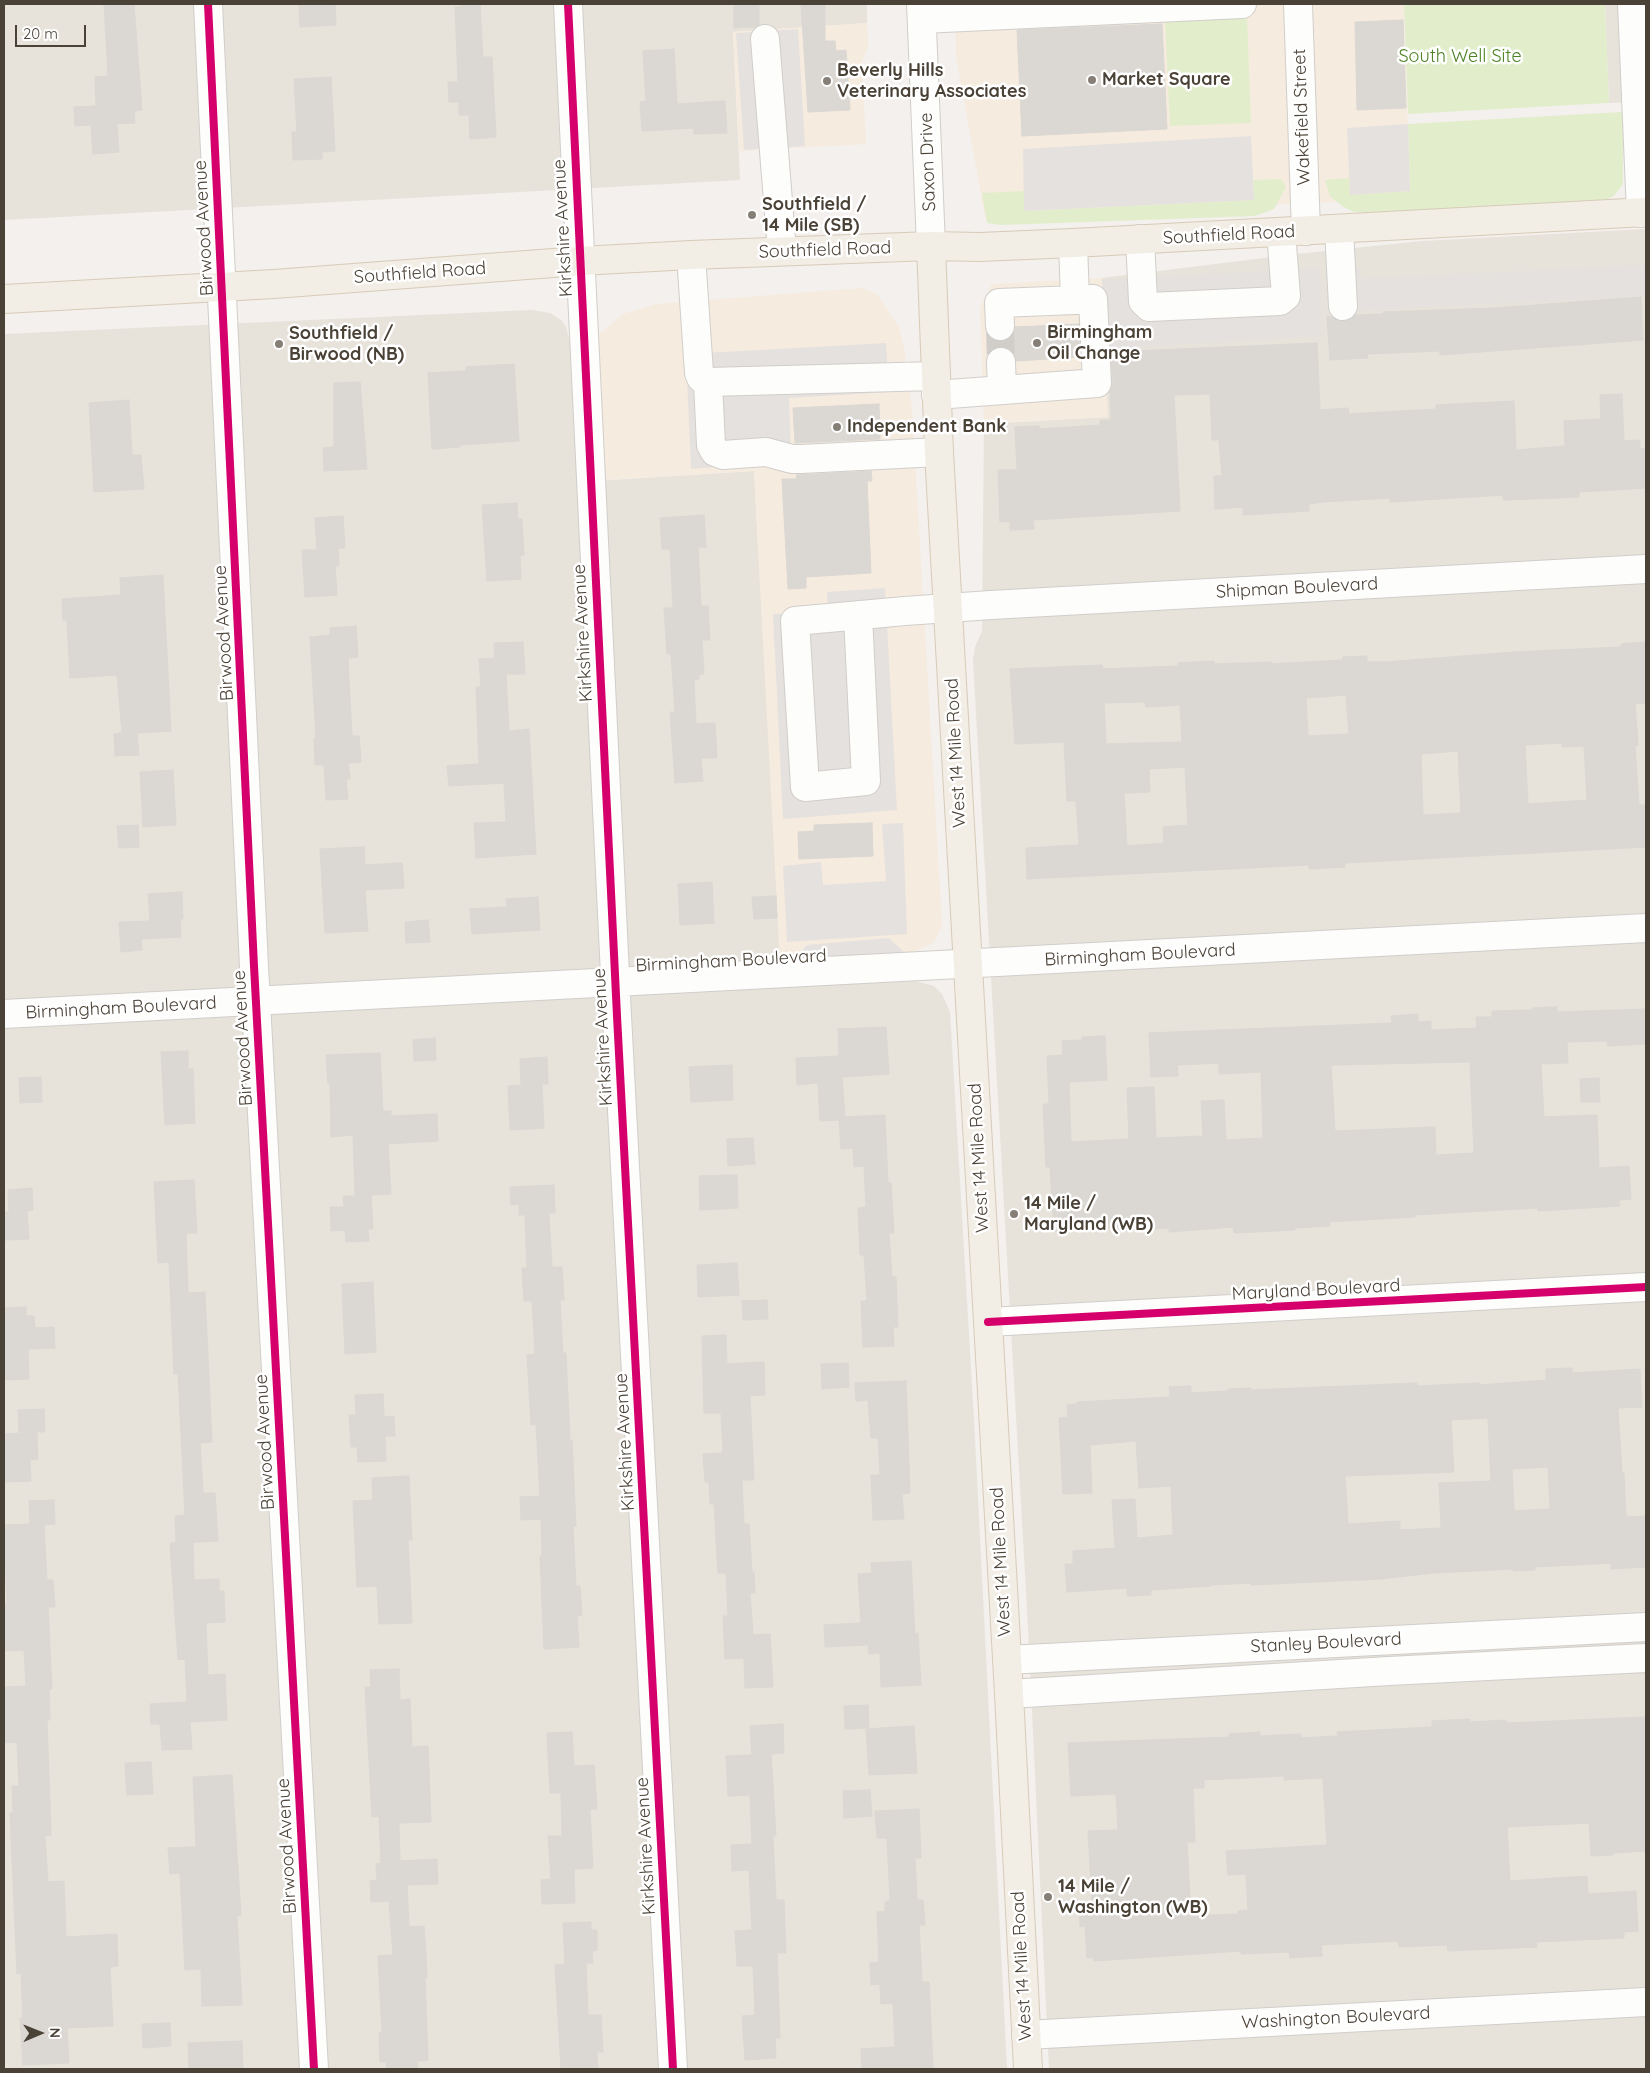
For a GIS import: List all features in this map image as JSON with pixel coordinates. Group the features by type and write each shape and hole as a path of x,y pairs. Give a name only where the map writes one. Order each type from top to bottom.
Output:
{"main road":[{"name":"Southfield Road","path":"4,299 690,255 930,246 980,247 1073,244 1644,213"},
{"name":"West 14 Mile Road","path":"930,246 939,452 1009,1694 1028,2069"}],"street":[{"name":"Birwood Avenue","path":"208,4 256,1002 314,2069"},
{"name":"Kirkshire Avenue","path":"568,4 615,982 673,2069"},
{"path":"922,11 1242,4"},
{"name":"Wakefield Street","path":"1140,239 1143,301 1149,307 1280,301 1286,296 1294,231 1298,4"},
{"path":"1632,4 1644,213"},
{"name":"Saxon Drive","path":"922,11 930,246"},
{"path":"765,39 782,252"},
{"path":"1339,229 1343,306"},
{"path":"1073,244 1075,300"},
{"path":"690,255 698,373 701,378 708,382 1002,389 1097,384 1093,299 999,303 1000,326"},
{"path":"1001,362 1002,389"},
{"path":"708,382 711,445 715,452 722,455 766,452 792,459 801,459 939,452"},
{"name":"Shipman Boulevard","path":"858,615 866,781 806,787 795,620 858,615 948,608 1646,569"},
{"name":"Birmingham Boulevard","path":"4,1014 1646,928"},
{"name":"Maryland Boulevard","path":"988,1322 1646,1287"},
{"name":"Stanley Boulevard","path":"1007,1660 1646,1627"},
{"path":"1500,1634 1502,1665"},
{"name":"Stanley Boulevard","path":"1009,1694 1646,1658"},
{"name":"Washington Boulevard","path":"1026,2035 1646,2002"}],"shaded area":[{"path":"4,4 867,4 867,23 733,32 740,180 4,220"},
{"path":"1404,4 1410,199 985,217 956,56 955,5"},
{"path":"1605,4 1646,4 1646,102 1609,103"},
{"path":"867,23 868,46 862,62 866,144 739,151 733,32"},
{"path":"798,29 805,146 744,150 736,33"},
{"path":"1408,124 1410,191 1350,195 1347,128"},
{"path":"1251,136 1254,200 1024,211 1023,149"},
{"path":"1646,229 1646,2069 1049,2069 1028,1627 973,660 975,647 982,631 984,424 1107,417 1102,278 1297,254 1423,241"},
{"path":"1646,265 1646,296 1330,312 1327,270 1360,269 1361,279"},
{"path":"1320,268 1321,336 1105,349 1102,280"},
{"path":"1102,278 1108,417 984,423 980,308 992,284"},
{"path":"862,288 877,294 899,327 904,347 912,408 942,925 934,943 910,953 780,963 754,471 603,480 595,380 599,334 623,314 656,304"},
{"path":"532,310 550,313 561,320 566,327 570,342 580,482 754,471 782,986 916,981 934,986 942,994 950,1012 974,1420 1007,2069 4,2069 4,334"},
{"path":"886,343 889,392 789,398 791,455 891,450 892,469 788,473 772,462 691,469 686,354"},
{"path":"885,588 897,810 783,819 773,614 828,612 827,592"},
{"path":"903,823 907,934 787,942 783,866 821,862 823,885 886,881 882,824"},
{"path":"889,938 908,956 789,965 807,945"}],"green space":[{"name":"South Well Site","path":"1404,4 1605,4 1609,103 1408,114"},
{"path":"1247,15 1251,123 1170,126 1165,19"},
{"path":"1623,112 1623,184 1614,196 1598,203 1408,215 1354,212 1342,206 1330,196 1325,180 1349,178 1350,195 1410,191 1408,124"},
{"path":"1281,179 1286,187 1274,209 1255,216 1001,225 987,223 982,193 1024,191 1025,211 1254,200 1253,180"}],"building":[{"path":"104,4 134,4 142,110 134,111 135,123 117,124 119,152 93,154 91,125 75,126 74,107 96,106 95,77 108,76"},
{"path":"299,4 335,4 336,25 300,27"},
{"path":"461,4 480,4 483,57 492,57 496,137 470,139 469,115 459,115 459,102 449,102 448,82 458,82 455,7 461,7"},
{"path":"734,4 759,4 759,25 755,27 734,28"},
{"name":"Beverly Hills Veterinary Associates","path":"801,4 825,4 825,41 835,41 836,51 846,50 850,110 808,112"},
{"path":"1403,20 1406,108 1357,110 1355,22"},
{"name":"Market Square","path":"1162,24 1167,129 1022,136 1017,30"},
{"path":"674,49 677,104 725,101 727,133 694,134 694,128 642,131 640,102 646,101 643,51"},
{"path":"331,77 335,151 322,152 322,159 293,160 292,132 297,132 294,79"},
{"path":"1641,297 1643,340 1440,355 1440,351 1367,354 1368,358 1330,360 1327,316 1344,322 1355,315 1383,314 1383,312 1495,308"},
{"name":"Birmingham Oil Change","path":"1079,324 1080,357 1016,361 1014,353 1008,348 1000,346 989,352 989,336 993,340 1000,342 1014,334 1015,327"},
{"path":"1317,343 1320,410 1348,408 1349,414 1436,409 1436,405 1514,401 1516,450 1565,446 1564,421 1601,419 1600,395 1622,394 1624,441 1640,440 1640,449 1646,448 1646,488 1579,492 1579,497 1557,498 1503,500 1503,495 1390,502 1390,498 1323,502 1309,504 1309,511 1243,515 1243,507 1215,509 1214,476 1222,476 1219,440 1212,440 1210,394 1174,395 1180,511 1033,520 1034,529 1010,530 1010,521 1000,522 998,470 1017,470 1015,427 1039,426 1039,429 1100,425 1100,420 1111,420 1110,392 1113,382 1111,352"},
{"path":"514,364 519,441 432,449 428,373 466,371 466,367"},
{"path":"360,382 367,469 324,471 323,448 334,447 334,383"},
{"path":"129,400 132,455 141,455 144,489 94,492 89,403"},
{"name":"Independent Bank","path":"879,404 880,439 795,443 793,408"},
{"path":"871,471 872,481 867,481 871,573 806,577 806,588 788,589 782,479 797,479 796,475"},
{"path":"517,503 518,519 522,519 524,555 520,555 521,579 487,581 482,505"},
{"path":"704,515 706,547 698,547 701,606 708,606 710,640 702,640 704,674 699,674 699,679 694,680 696,724 715,723 717,758 701,758 703,781 675,783 670,712 675,712 671,654 667,654 664,608 673,608 670,549 662,549 660,518"},
{"path":"343,516 345,548 338,548 339,565 335,566 337,595 305,597 302,550 317,550 315,518"},
{"path":"163,575 171,731 137,733 139,755 115,756 114,734 122,733 117,675 70,678 67,620 63,620 62,599 121,595 120,578"},
{"path":"356,626 358,657 348,658 352,736 359,736 361,762 348,763 350,779 346,779 348,799 326,800 324,765 315,765 314,739 316,739 310,637 330,635 330,628"},
{"path":"523,642 525,674 506,674 509,731 529,729 536,854 476,858 474,823 506,822 504,783 449,786 447,766 479,764 476,687 481,687 479,659 495,658 494,643"},
{"path":"1646,642 1646,703 1635,704 1638,745 1635,746 1639,805 1646,805 1646,847 1345,863 1345,867 1309,869 1309,865 1027,879 1026,848 1079,845 1076,801 1067,801 1064,742 1015,744 1010,669 1102,665 1103,669 1178,666 1178,663 1214,661 1214,664 1272,662 1272,664 1343,660 1343,657 1367,656 1367,662 1385,662 1514,652 1621,647 1621,644","holes":["1346,695 1349,734 1308,736 1306,698","1145,702 1146,707 1180,705 1182,742 1106,744 1104,703","1562,743 1562,747 1584,746 1587,800 1528,804 1525,745","1458,751 1461,813 1423,815 1421,754","1185,767 1188,825 1163,827 1164,843 1127,846 1124,793 1150,792 1149,769"]},
{"path":"173,770 176,825 143,827 140,772"},
{"path":"872,823 873,856 799,859 798,832 814,831 814,825"},
{"path":"138,825 139,847 119,848 117,826"},
{"path":"364,847 365,865 402,863 404,888 365,890 368,931 325,933 320,849"},
{"path":"712,882 714,923 680,925 678,884"},
{"path":"182,892 183,919 180,919 181,937 141,939 142,950 121,952 119,922 150,921 148,894"},
{"path":"776,896 777,918 754,919 752,897"},
{"path":"538,897 540,930 472,934 470,909 507,907 506,899"},
{"path":"428,920 430,942 406,943 405,922"},
{"path":"1557,1007 1557,1012 1646,1009 1646,1044 1608,1046 1607,1041 1567,1042 1568,1063 1541,1064 1544,1117 1597,1115 1599,1168 1629,1166 1631,1199 1619,1200 1620,1206 1538,1211 1538,1208 1415,1215 1415,1217 1329,1222 1330,1226 1295,1228 1295,1230 1234,1233 1233,1227 1169,1232 1169,1228 1112,1232 1111,1228 1054,1231 1050,1167 1046,1167 1043,1104 1049,1104 1047,1056 1063,1055 1062,1041 1082,1040 1082,1037 1105,1036 1107,1080 1069,1082 1071,1142 1129,1139 1127,1088 1154,1087 1156,1138 1203,1136 1201,1101 1224,1100 1226,1140 1263,1138 1261,1072 1219,1074 1219,1063 1177,1065 1178,1076 1151,1077 1149,1033 1392,1023 1391,1016 1418,1014 1418,1022 1431,1021 1431,1030 1477,1028 1476,1017 1492,1017 1492,1011 1532,1010 1532,1008","holes":["1470,1062 1474,1153 1436,1155 1435,1127 1335,1131 1331,1065"]},
{"path":"886,1027 889,1074 842,1077 845,1117 885,1115 888,1183 891,1183 894,1233 889,1233 892,1277 896,1277 898,1327 893,1327 894,1346 863,1347 861,1301 867,1301 864,1255 860,1255 858,1208 866,1207 864,1166 854,1167 853,1148 841,1149 839,1120 820,1121 818,1083 797,1085 796,1058 839,1056 838,1029"},
{"path":"435,1038 436,1060 414,1061 413,1040"},
{"path":"188,1051 188,1069 193,1069 195,1123 165,1125 161,1052"},
{"path":"380,1053 383,1111 391,1111 391,1116 437,1114 438,1141 388,1144 391,1194 371,1195 373,1229 368,1229 369,1241 346,1242 345,1230 331,1231 330,1207 344,1207 343,1196 355,1196 353,1135 331,1137 330,1084 328,1084 326,1055"},
{"path":"547,1057 548,1084 542,1084 544,1128 510,1130 508,1086 521,1085 520,1059"},
{"path":"732,1065 733,1100 691,1102 689,1067"},
{"path":"41,1077 42,1102 20,1103 19,1078"},
{"path":"1599,1078 1600,1102 1581,1102 1580,1079"},
{"path":"753,1138 755,1164 728,1166 727,1139"},
{"path":"737,1175 738,1208 700,1210 699,1176"},
{"path":"194,1180 197,1233 186,1233 188,1293 205,1292 212,1442 200,1443 203,1493 215,1493 218,1541 176,1543 175,1516 185,1515 178,1374 174,1374 169,1262 158,1263 154,1182"},
{"path":"554,1185 555,1213 549,1213 552,1267 562,1267 564,1300 560,1300 563,1353 566,1353 570,1441 572,1440 576,1526 573,1526 576,1586 580,1586 582,1615 577,1616 579,1647 544,1649 540,1556 542,1556 541,1519 521,1520 520,1497 540,1496 536,1424 531,1425 527,1355 535,1354 532,1301 524,1301 522,1268 527,1268 525,1215 519,1215 519,1204 511,1205 510,1187"},
{"path":"32,1188 33,1210 27,1211 29,1239 4,1240 4,1212 9,1212 8,1190"},
{"path":"737,1263 739,1295 698,1297 697,1265"},
{"path":"373,1282 376,1352 345,1354 342,1284"},
{"path":"767,1300 768,1319 743,1320 742,1301"},
{"path":"26,1307 26,1316 34,1316 35,1328 54,1327 55,1348 28,1349 29,1379 4,1380 4,1308"},
{"path":"726,1335 727,1364 764,1362 765,1395 750,1396 754,1480 742,1480 744,1524 749,1524 752,1572 754,1572 755,1593 750,1593 753,1635 770,1634 773,1687 745,1688 744,1658 725,1659 723,1616 728,1616 726,1573 718,1573 714,1504 710,1504 709,1482 705,1482 703,1454 723,1453 721,1413 704,1413 702,1336"},
{"path":"848,1363 849,1387 822,1389 821,1364"},
{"path":"1572,1368 1572,1373 1640,1369 1642,1407 1618,1408 1626,1517 1646,1516 1646,1567 1611,1569 1611,1563 1535,1567 1535,1570 1513,1571 1513,1569 1434,1573 1381,1579 1210,1585 1151,1590 1151,1595 1127,1596 1127,1588 1067,1592 1065,1564 1073,1564 1073,1551 1115,1548 1112,1500 1135,1499 1137,1538 1173,1535 1171,1486 1139,1488 1136,1441 1090,1445 1092,1493 1063,1494 1059,1418 1068,1417 1067,1405 1077,1404 1077,1402 1170,1397 1169,1387 1191,1386 1191,1393 1251,1388 1251,1390 1417,1383 1417,1386 1479,1383 1479,1385 1546,1380 1546,1369","holes":["1488,1418 1491,1481 1439,1483 1441,1528 1400,1530 1400,1521 1348,1524 1345,1476 1454,1472 1451,1420","1548,1467 1550,1509 1514,1511 1512,1469"]},
{"path":"906,1381 910,1493 902,1494 904,1519 873,1520 871,1475 880,1475 878,1438 871,1438 868,1400 856,1401 855,1383"},
{"path":"383,1394 384,1417 394,1416 395,1436 385,1436 386,1461 358,1462 357,1447 351,1447 349,1415 356,1415 355,1395"},
{"path":"44,1409 45,1432 37,1432 38,1459 30,1460 31,1481 4,1482 4,1434 34,1432 19,1432 18,1410"},
{"path":"409,1476 412,1540 408,1540 412,1623 379,1624 377,1586 357,1587 353,1501 373,1500 372,1478"},
{"path":"54,1500 55,1524 44,1525 47,1580 53,1580 55,1607 48,1607 52,1689 49,1689 50,1720 47,1720 51,1835 45,1836 48,1882 64,1881 66,1937 117,1934 118,1966 110,1967 113,2026 67,2028 69,2063 23,2065 20,2018 23,2018 21,1973 17,1974 10,1813 13,1813 12,1786 19,1786 17,1742 4,1743 4,1687 26,1686 24,1650 4,1651 4,1604 7,1604 4,1525 30,1524 29,1501"},
{"path":"193,1542 194,1580 219,1579 219,1591 224,1591 225,1622 206,1623 208,1675 225,1674 227,1720 190,1722 192,1749 162,1750 160,1724 151,1724 150,1704 187,1702 185,1659 178,1660 170,1543"},
{"path":"911,1561 915,1634 918,1633 921,1685 881,1687 880,1653 869,1654 868,1645 825,1647 824,1625 861,1623 858,1574 872,1573 871,1563"},
{"path":"399,1669 400,1700 410,1699 412,1747 428,1746 431,1822 399,1823 400,1861 437,1859 438,1884 407,1885 409,1927 424,1926 426,1954 428,2060 417,2061 418,2069 387,2069 386,2062 380,2062 379,2033 382,2032 378,1956 393,1955 389,1901 371,1902 370,1881 377,1880 376,1864 381,1863 379,1816 372,1817 365,1687 371,1687 370,1670"},
{"path":"868,1705 869,1728 845,1729 844,1706"},
{"path":"1646,1717 1646,1851 1591,1856 1589,1823 1507,1827 1510,1881 1587,1876 1588,1894 1636,1891 1638,1931 1624,1932 1624,1938 1536,1942 1537,1947 1448,1951 1447,1945 1399,1947 1398,1941 1321,1945 1322,1956 1290,1958 1289,1952 1241,1954 1241,1951 1094,1961 1093,1957 1087,1958 1085,1926 1080,1927 1079,1903 1092,1902 1088,1831 1118,1830 1116,1794 1071,1796 1068,1743 1230,1737 1229,1734 1260,1732 1260,1736 1301,1734 1301,1738 1338,1736 1337,1732 1432,1727 1432,1721 1470,1719 1470,1722 1506,1720 1506,1723","holes":["1284,1776 1284,1780 1323,1778 1327,1845 1226,1851 1228,1875 1246,1874 1248,1910 1238,1911 1239,1914 1191,1916 1187,1842 1195,1842 1193,1788 1204,1788 1204,1780"]},
{"path":"783,1724 784,1753 771,1754 776,1836 773,1836 776,1900 784,1900 786,1953 777,1953 780,2038 775,2038 776,2058 745,2060 742,2016 755,2015 753,1966 737,1966 735,1931 752,1930 749,1870 732,1871 731,1845 752,1844 750,1795 728,1796 726,1756 752,1755 750,1726"},
{"path":"914,1726 917,1773 869,1775 866,1729"},
{"path":"572,1732 574,1766 594,1765 597,1809 590,1809 593,1868 574,1869 575,1903 542,1904 541,1880 551,1879 548,1836 562,1836 561,1793 550,1793 547,1733"},
{"path":"151,1762 153,1794 127,1795 125,1763"},
{"path":"232,1775 241,1916 237,1916 242,2005 202,2006 201,1969 185,1970 180,1873 170,1874 168,1848 196,1847 193,1777"},
{"path":"870,1790 872,1816 844,1818 843,1791"},
{"path":"919,1809 921,1858 915,1858 917,1900 923,1900 925,1925 919,1925 922,1982 929,1982 933,2069 862,2069 861,2049 895,2047 893,2003 881,2004 880,1984 871,1985 870,1963 879,1962 877,1912 885,1911 885,1902 890,1901 887,1838 877,1838 875,1811"},
{"path":"591,1922 591,1930 597,1930 597,1950 592,1951 593,1963 586,1963 588,2015 601,2015 603,2052 597,2052 598,2069 561,2069 555,1965 565,1964 563,1923"},
{"path":"170,2023 171,2046 143,2048 142,2024"},
{"path":"242,2041 243,2069 189,2069 188,2043"}],"tunnel":[{"path":"1000,326 1001,362"}],"cycle path":[{"path":"208,4 254,966 314,2069"},
{"path":"568,4 617,1016 673,2069"},
{"path":"988,1322 1646,1287"}],"place":[{"name":"Market Square","path":"1092,80"},
{"name":"Beverly Hills Veterinary Associates","path":"827,81"},
{"name":"Southfield / 14 Mile (SB)","path":"752,215"},
{"name":"Birmingham Oil Change","path":"1037,343"},
{"name":"Southfield / Birwood (NB)","path":"279,344"},
{"name":"Independent Bank","path":"837,427"},
{"name":"14 Mile / Maryland (WB)","path":"1014,1214"},
{"name":"14 Mile / Washington (WB)","path":"1048,1897"}]}
